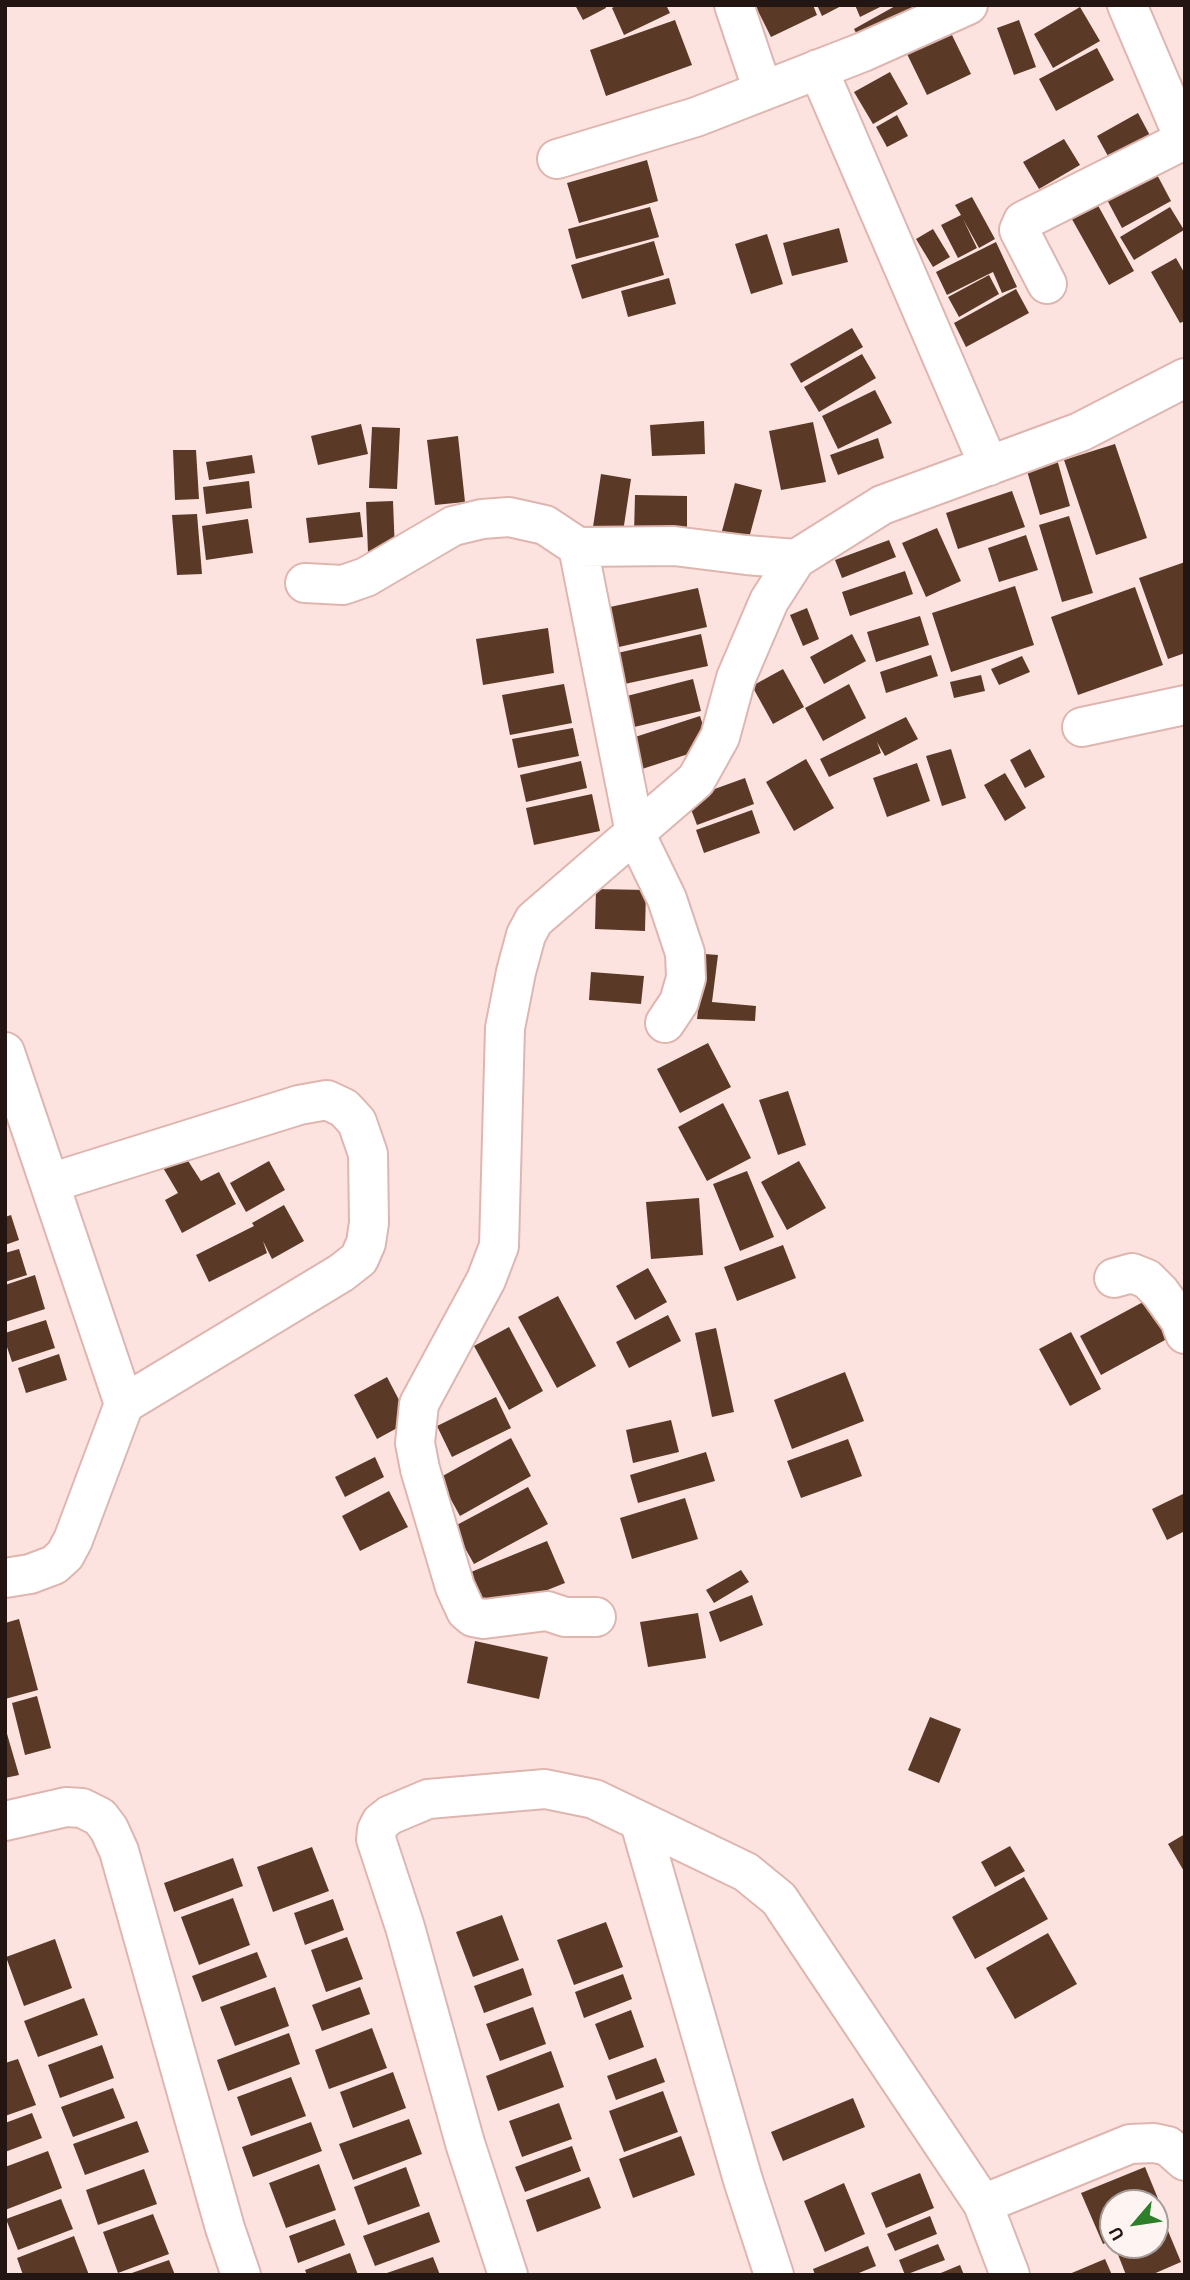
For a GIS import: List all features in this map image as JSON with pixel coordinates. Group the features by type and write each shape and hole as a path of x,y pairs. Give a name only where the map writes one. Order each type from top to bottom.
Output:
{"street":[{"path":"734,5 763,91"},
{"path":"557,159 696,117 863,52 968,5"},
{"path":"1047,284 1019,230 1023,221 1184,140 1126,5"},
{"path":"818,69 989,466"},
{"path":"596,1617 565,1617 547,1611 484,1619 473,1617 466,1611 455,1587 419,1469 415,1443 419,1404 486,1280 499,1246 505,1028 526,935 534,920 696,780 720,737 736,678 769,601 796,559 882,505 1080,432 1185,378"},
{"path":"305,583 343,584 366,577 453,526 482,519 509,517 545,525 578,547 674,546 796,559"},
{"path":"578,547 635,833 667,899 685,953 686,978 679,1002 665,1023"},
{"path":"1082,727 1185,705"},
{"path":"5,1052 124,1404"},
{"path":"5,1578 42,1570 54,1565 65,1555 124,1404 341,1273 359,1259 366,1243 369,1223 368,1154 357,1122 344,1108 327,1100 299,1105 50,1183"},
{"path":"1114,1278 1132,1273 1147,1279 1160,1292 1180,1321 1185,1334"},
{"path":"508,2275 465,2143 405,1927 376,1839 381,1822 390,1815 428,1799 545,1789 594,1799 746,1872 779,1899 984,2204 1010,2275"},
{"path":"5,1821 66,1807 82,1808 100,1817 109,1829 119,1851 225,2228 241,2275"},
{"path":"640,1823 743,2180 774,2275"},
{"path":"984,2204 1130,2144 1154,2143 1168,2146 1185,2161"}],"building":[{"path":"575,5 605,5 606,8 583,20"},
{"path":"617,5 666,5 670,13 624,35 612,8"},
{"path":"755,5 813,5 817,15 771,37"},
{"path":"817,5 843,5 822,16"},
{"path":"855,5 884,5 860,17"},
{"path":"897,5 932,5 864,48 854,29"},
{"path":"1080,7 1100,41 1053,68 1034,34"},
{"path":"675,20 692,65 606,96 590,50"},
{"path":"1019,20 1036,67 1014,75 997,28"},
{"path":"951,33 971,74 927,95 907,54"},
{"path":"1097,48 1114,80 1056,111 1039,79"},
{"path":"890,72 908,104 873,124 854,92"},
{"path":"1138,113 1155,145 1114,167 1097,136"},
{"path":"897,115 908,136 887,147 876,127"},
{"path":"1064,139 1080,165 1039,189 1023,162"},
{"path":"647,160 658,201 579,223 567,183"},
{"path":"1154,169 1171,201 1122,228 1105,196"},
{"path":"972,197 995,239 979,248 963,219 977,248 958,258 941,225 961,215 955,205"},
{"path":"1095,200 1134,271 1109,285 1069,214"},
{"path":"650,207 659,237 576,259 568,229"},
{"path":"1170,207 1184,230 1134,260 1120,237"},
{"path":"839,228 848,262 792,276 783,243"},
{"path":"933,229 950,257 933,267 916,239"},
{"path":"767,234 783,284 751,294 735,244"},
{"path":"654,241 664,275 582,299 571,265"},
{"path":"996,242 1017,287 1002,293 993,272 947,295 936,272"},
{"path":"1176,258 1185,274 1185,321 1180,323 1151,272"},
{"path":"989,275 999,294 959,317 948,297"},
{"path":"669,278 676,304 628,317 621,291"},
{"path":"1016,289 1029,313 966,347 954,323"},
{"path":"852,328 863,347 801,383 790,364"},
{"path":"862,354 876,378 819,412 804,387"},
{"path":"875,390 892,423 838,449 822,416"},
{"path":"704,421 705,454 652,456 650,425"},
{"path":"813,422 826,482 781,490 769,431"},
{"path":"361,424 368,454 318,465 311,436"},
{"path":"372,427 400,428 397,489 369,488"},
{"path":"458,436 465,502 435,505 427,440"},
{"path":"878,438 884,458 838,475 830,455"},
{"path":"1115,444 1147,538 1096,555 1064,460"},
{"path":"173,450 196,450 199,499 175,500"},
{"path":"1055,452 1070,506 1040,515 1024,461"},
{"path":"252,455 255,473 209,480 206,462"},
{"path":"601,474 631,479 623,532 593,527"},
{"path":"249,481 252,508 206,514 203,487"},
{"path":"735,483 762,490 749,538 722,531"},
{"path":"1012,491 1025,527 958,549 946,513"},
{"path":"635,495 687,496 687,534 634,533"},
{"path":"393,501 395,552 368,553 366,502"},
{"path":"360,512 363,537 309,543 306,518"},
{"path":"197,514 202,574 177,575 172,515"},
{"path":"1069,516 1093,593 1062,602 1039,525"},
{"path":"248,519 253,553 206,560 202,526"},
{"path":"937,528 961,581 926,597 902,543"},
{"path":"1026,535 1038,570 999,582 988,548"},
{"path":"889,540 896,557 842,578 835,560"},
{"path":"1185,562 1185,653 1168,659 1139,578"},
{"path":"905,571 913,594 850,616 842,592"},
{"path":"1015,586 1034,645 951,672 932,613"},
{"path":"1135,587 1163,665 1078,695 1051,617"},
{"path":"698,588 707,627 619,647 610,607"},
{"path":"807,608 819,639 803,646 790,615"},
{"path":"920,616 929,645 876,662 867,632"},
{"path":"548,628 554,673 483,685 476,639"},
{"path":"701,634 708,666 620,685 613,654"},
{"path":"852,634 866,661 824,684 810,657"},
{"path":"931,655 938,676 886,693 880,672"},
{"path":"1022,656 1030,672 999,685 991,669"},
{"path":"783,669 804,707 773,724 752,686"},
{"path":"981,675 985,691 954,698 950,682"},
{"path":"693,679 701,711 630,728 623,697"},
{"path":"564,684 572,723 510,735 502,695"},
{"path":"849,684 866,718 823,741 805,708"},
{"path":"700,716 710,747 642,769 632,738"},
{"path":"906,717 918,739 885,756 877,742 881,753 829,777 820,759"},
{"path":"573,728 579,756 518,768 512,739"},
{"path":"951,749 966,798 942,806 926,756"},
{"path":"1030,749 1045,777 1025,788 1010,760"},
{"path":"806,759 834,808 794,831 766,782"},
{"path":"581,761 587,788 526,802 520,775"},
{"path":"917,763 930,801 887,817 873,778"},
{"path":"1005,773 1026,808 1005,821 984,785"},
{"path":"745,778 754,804 697,825 687,799"},
{"path":"592,794 600,831 534,845 526,808"},
{"path":"752,810 760,833 704,853 696,830"},
{"path":"596,889 646,890 645,931 595,929"},
{"path":"705,954 718,955 712,1002 756,1006 755,1021 697,1019"},
{"path":"591,972 644,976 641,1004 589,1000"},
{"path":"708,1043 731,1087 680,1113 657,1069"},
{"path":"788,1091 806,1145 778,1155 759,1100"},
{"path":"723,1103 751,1158 707,1181 678,1127"},
{"path":"183,1153 201,1181 219,1172 236,1204 182,1233 165,1200 178,1193 162,1166"},
{"path":"269,1161 285,1190 246,1212 230,1183"},
{"path":"799,1161 826,1208 787,1230 761,1182"},
{"path":"747,1171 774,1237 740,1251 713,1184"},
{"path":"699,1198 703,1255 651,1259 646,1202"},
{"path":"284,1205 304,1241 272,1259 263,1241 267,1253 209,1282 196,1255 254,1226 252,1223"},
{"path":"11,1215 19,1240 5,1245 5,1217"},
{"path":"783,1245 796,1278 737,1301 724,1267"},
{"path":"19,1249 27,1275 5,1282 5,1253"},
{"path":"648,1268 667,1302 635,1320 616,1286"},
{"path":"35,1275 45,1309 5,1322 5,1285"},
{"path":"1156,1295 1176,1334 1101,1375 1080,1336"},
{"path":"558,1296 596,1366 557,1388 518,1317"},
{"path":"668,1315 681,1341 629,1368 616,1342"},
{"path":"46,1320 55,1348 12,1362 5,1333"},
{"path":"509,1327 543,1391 509,1410 474,1346"},
{"path":"716,1328 734,1412 712,1417 695,1333"},
{"path":"1071,1332 1101,1389 1070,1406 1039,1349"},
{"path":"59,1354 67,1380 26,1393 18,1368"},
{"path":"845,1372 864,1421 792,1449 774,1400"},
{"path":"387,1377 410,1421 377,1439 354,1395"},
{"path":"496,1397 511,1428 452,1457 437,1426"},
{"path":"671,1420 679,1452 633,1463 626,1430"},
{"path":"511,1438 531,1476 460,1516 439,1478"},
{"path":"848,1439 862,1476 801,1498 787,1461"},
{"path":"706,1452 715,1481 638,1503 630,1475"},
{"path":"375,1457 384,1477 345,1497 335,1477"},
{"path":"528,1487 548,1524 474,1564 453,1527"},
{"path":"389,1491 408,1527 360,1551 342,1516"},
{"path":"1185,1493 1185,1531 1167,1540 1152,1509"},
{"path":"685,1498 698,1539 632,1559 620,1518"},
{"path":"547,1541 565,1583 487,1614 471,1572"},
{"path":"741,1570 749,1582 714,1603 706,1590"},
{"path":"752,1595 763,1625 720,1642 709,1612"},
{"path":"698,1613 706,1658 648,1667 640,1622"},
{"path":"19,1619 38,1690 5,1699 5,1623"},
{"path":"475,1641 548,1657 539,1699 467,1683"},
{"path":"37,1696 51,1748 25,1755 12,1703"},
{"path":"930,1717 961,1729 939,1783 908,1770"},
{"path":"5,1727 19,1775 5,1778"},
{"path":"1185,1834 1185,1873 1168,1844"},
{"path":"1010,1846 1025,1871 995,1887 981,1862"},
{"path":"312,1847 329,1891 273,1912 257,1867"},
{"path":"233,1858 243,1886 174,1912 164,1883"},
{"path":"1024,1877 1048,1919 975,1959 952,1917"},
{"path":"233,1898 250,1945 199,1965 181,1917"},
{"path":"333,1899 344,1930 305,1945 294,1913"},
{"path":"502,1915 519,1960 473,1977 456,1932"},
{"path":"606,1922 623,1967 574,1985 557,1940"},
{"path":"1048,1933 1077,1984 1015,2019 986,1968"},
{"path":"347,1937 363,1979 326,1992 311,1950"},
{"path":"55,1939 72,1988 24,2006 6,1957"},
{"path":"257,1952 267,1977 202,2002 192,1976"},
{"path":"523,1968 532,1995 484,2013 474,1986"},
{"path":"623,1974 632,1999 584,2018 575,1992"},
{"path":"275,1987 289,2026 235,2046 220,2007"},
{"path":"360,1987 370,2014 322,2031 312,2005"},
{"path":"84,1998 98,2035 38,2057 24,2021"},
{"path":"533,2007 546,2044 500,2061 486,2024"},
{"path":"631,2010 644,2047 609,2060 595,2024"},
{"path":"372,2028 387,2068 329,2089 315,2050"},
{"path":"289,2033 300,2064 228,2091 217,2060"},
{"path":"102,2045 114,2078 60,2098 48,2065"},
{"path":"551,2051 564,2087 498,2111 486,2076"},
{"path":"656,2058 665,2082 616,2100 607,2076"},
{"path":"18,2059 36,2105 5,2116 5,2063"},
{"path":"393,2072 406,2108 353,2128 340,2092"},
{"path":"291,2077 306,2116 251,2136 237,2097"},
{"path":"113,2088 125,2118 73,2137 61,2107"},
{"path":"663,2091 678,2132 624,2152 609,2111"},
{"path":"853,2098 865,2127 783,2161 771,2132"},
{"path":"559,2103 572,2139 522,2157 509,2121"},
{"path":"32,2113 42,2138 5,2152 5,2123"},
{"path":"409,2119 422,2154 353,2180 339,2144"},
{"path":"137,2121 149,2152 85,2175 73,2144"},
{"path":"311,2122 322,2151 253,2177 242,2147"},
{"path":"681,2136 695,2175 633,2198 619,2159"},
{"path":"572,2146 581,2171 525,2192 515,2167"},
{"path":"48,2151 62,2188 5,2210 5,2167"},
{"path":"319,2164 336,2210 286,2228 269,2183"},
{"path":"406,2167 420,2206 368,2225 354,2187"},
{"path":"1145,2167 1154,2189 1099,2189 1099,2235 1081,2193"},
{"path":"144,2169 157,2204 98,2225 86,2190"},
{"path":"920,2173 934,2208 886,2228 871,2193"},
{"path":"589,2177 601,2208 537,2232 526,2200"},
{"path":"844,2183 865,2234 825,2252 804,2201"},
{"path":"61,2199 73,2229 18,2250 6,2219"},
{"path":"429,2212 440,2242 375,2266 363,2236"},
{"path":"153,2214 169,2254 118,2273 103,2232"},
{"path":"930,2216 937,2234 895,2251 887,2234"},
{"path":"335,2219 345,2245 298,2263 289,2236"},
{"path":"1169,2233 1181,2262 1151,2275 1126,2275 1120,2259 1169,2259"},
{"path":"74,2236 89,2275 23,2275 17,2258"},
{"path":"938,2244 945,2260 905,2275 899,2260"},
{"path":"868,2246 876,2266 854,2275 815,2275 813,2269"},
{"path":"350,2253 358,2275 307,2275 305,2270"},
{"path":"433,2257 440,2275 384,2275 384,2274"},
{"path":"1105,2259 1112,2275 1067,2275"},
{"path":"169,2260 175,2275 129,2275 129,2274"},
{"path":"960,2265 964,2275 936,2275"}]}
